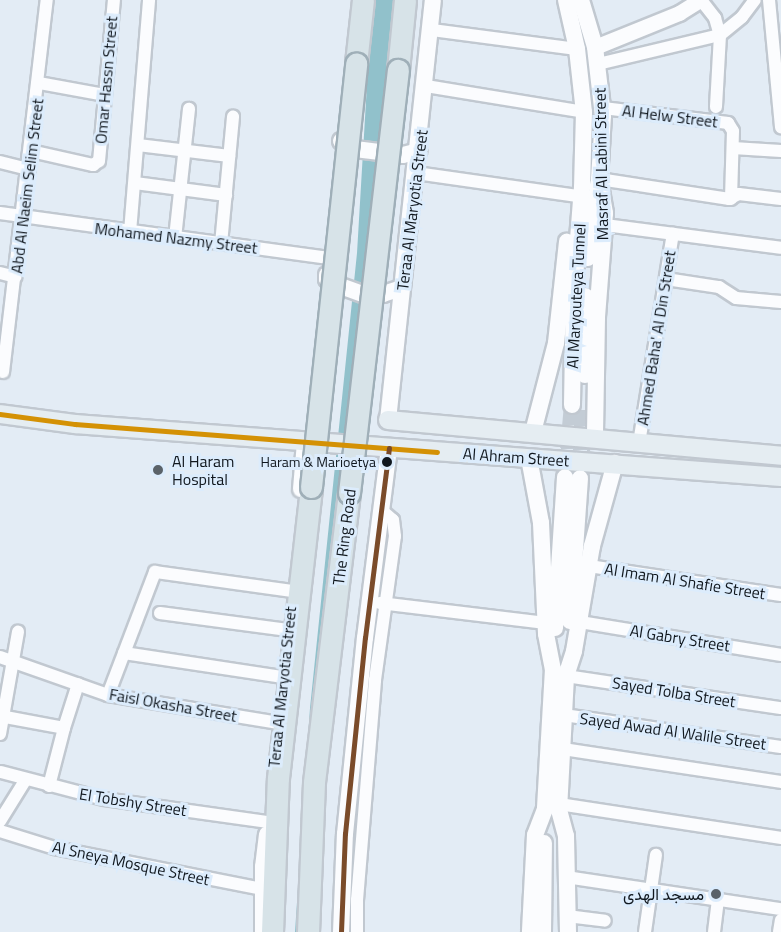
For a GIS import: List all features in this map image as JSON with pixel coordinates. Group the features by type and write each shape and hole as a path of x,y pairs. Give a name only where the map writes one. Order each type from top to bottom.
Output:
{"highway":[{"path":"272,932 278,778 363,0"},
{"name":"The Ring Road","path":"308,932 314,782 405,0"}],"main road":[{"path":"357,0 340,141 327,279 344,289 363,294 383,294 402,288"},
{"name":"Teraa Al Maryotia Street","path":"388,420 434,0"},
{"name":"Masraf Al Labini Street","path":"533,432 556,343 568,225 580,191 584,112 577,49 566,0"},
{"name":"Masraf Al Labini Street","path":"581,0 597,55 603,108 599,179 604,201 605,225 597,318 596,438"},
{"path":"340,141 355,149 403,155 419,151"},
{"path":"338,165 354,159 402,165 416,172"},
{"name":"Al Maryouteya Tunnel","path":"580,191 574,290 579,406 585,292 593,210 599,179"},
{"name":"Al Ahram Street","path":"0,414 75,424 308,443 615,463 781,477"},
{"name":"Al Ahram Street","path":"388,420 781,456"},
{"name":"Teraa Al Maryotia Street","path":"263,932 262,889 268,822 308,443"},
{"path":"341,932 345,834 369,602 389,448"},
{"path":"530,458 541,523 546,623 562,672 563,749 554,808 556,932"},
{"path":"562,672 573,656 602,502 615,463"},
{"path":"543,932 554,808 573,477"},
{"path":"554,808 566,833 567,924"},
{"path":"530,932 535,835 554,808"}],"street":[{"name":"Abd Al Naeim Selim Street","path":"3,372 29,170 47,0"},
{"name":"Omar Hassn Street","path":"31,151 96,165 99,161 114,0"},
{"path":"130,232 149,0"},
{"path":"597,55 700,0 715,18 720,35 716,107"},
{"path":"597,55 720,35 737,22 754,0"},
{"path":"769,0 775,19 781,121"},
{"path":"432,30 577,49"},
{"path":"39,83 105,95"},
{"path":"426,86 584,112"},
{"name":"Al Helw Street","path":"603,108 728,123 734,131 733,147"},
{"path":"175,238 189,109"},
{"path":"221,244 233,117"},
{"path":"138,145 229,156"},
{"path":"731,199 733,147 781,151"},
{"path":"0,162 29,170"},
{"path":"416,172 580,191"},
{"path":"599,179 731,199 739,194 781,199"},
{"path":"135,183 226,195"},
{"name":"Mohamed Nazmy Street","path":"0,213 23,218 329,258"},
{"path":"605,225 781,248"},
{"name":"Ahmed Baha' Al Din Street","path":"639,442 673,234"},
{"path":"0,273 16,277"},
{"path":"666,279 719,287 736,298 781,302"},
{"path":"357,932 357,900 375,680 395,536 393,520 381,510"},
{"name":"Al Imam Al Shafie Street","path":"589,566 781,595"},
{"path":"108,694 155,572 292,591"},
{"path":"369,602 546,623"},
{"path":"160,613 288,630"},
{"name":"Al Gabry Street","path":"580,622 781,655"},
{"path":"0,734 18,632"},
{"path":"124,653 283,677"},
{"name":"Faisl Okasha Street","path":"0,657 108,694 279,723"},
{"name":"Sayed Tolba Street","path":"562,672 781,708"},
{"path":"49,786 78,684"},
{"name":"Sayed Awad Al Walile Street","path":"564,715 781,747"},
{"path":"2,716 64,728"},
{"path":"563,749 781,782"},
{"path":"0,765 0,773"},
{"name":"El Tobshy Street","path":"0,773 123,802 268,822"},
{"path":"0,821 26,779"},
{"path":"554,808 781,838"},
{"name":"Al Sneya Mosque Street","path":"0,831 55,848 262,889"},
{"path":"645,932 656,855"},
{"path":"566,877 781,909"},
{"path":"714,932 718,900"},
{"path":"779,932 781,920"},
{"path":"567,924 605,921"}],"water":[{"path":"372,0 406,0 314,867 312,932 295,932 310,708 357,253"}],"tunnel":[{"path":"566,473 572,405"},
{"path":"580,474 586,407"}],"transit line":[{"path":"0,414 75,424 437,452"},
{"path":"341,932 345,834 365,638 389,449"}],"place":[{"name":"Haram & Marioetya","path":"387,462"},
{"name":"Al Haram Hospital","path":"158,470"},
{"name":"مسجد الهدى","path":"716,894"}]}
